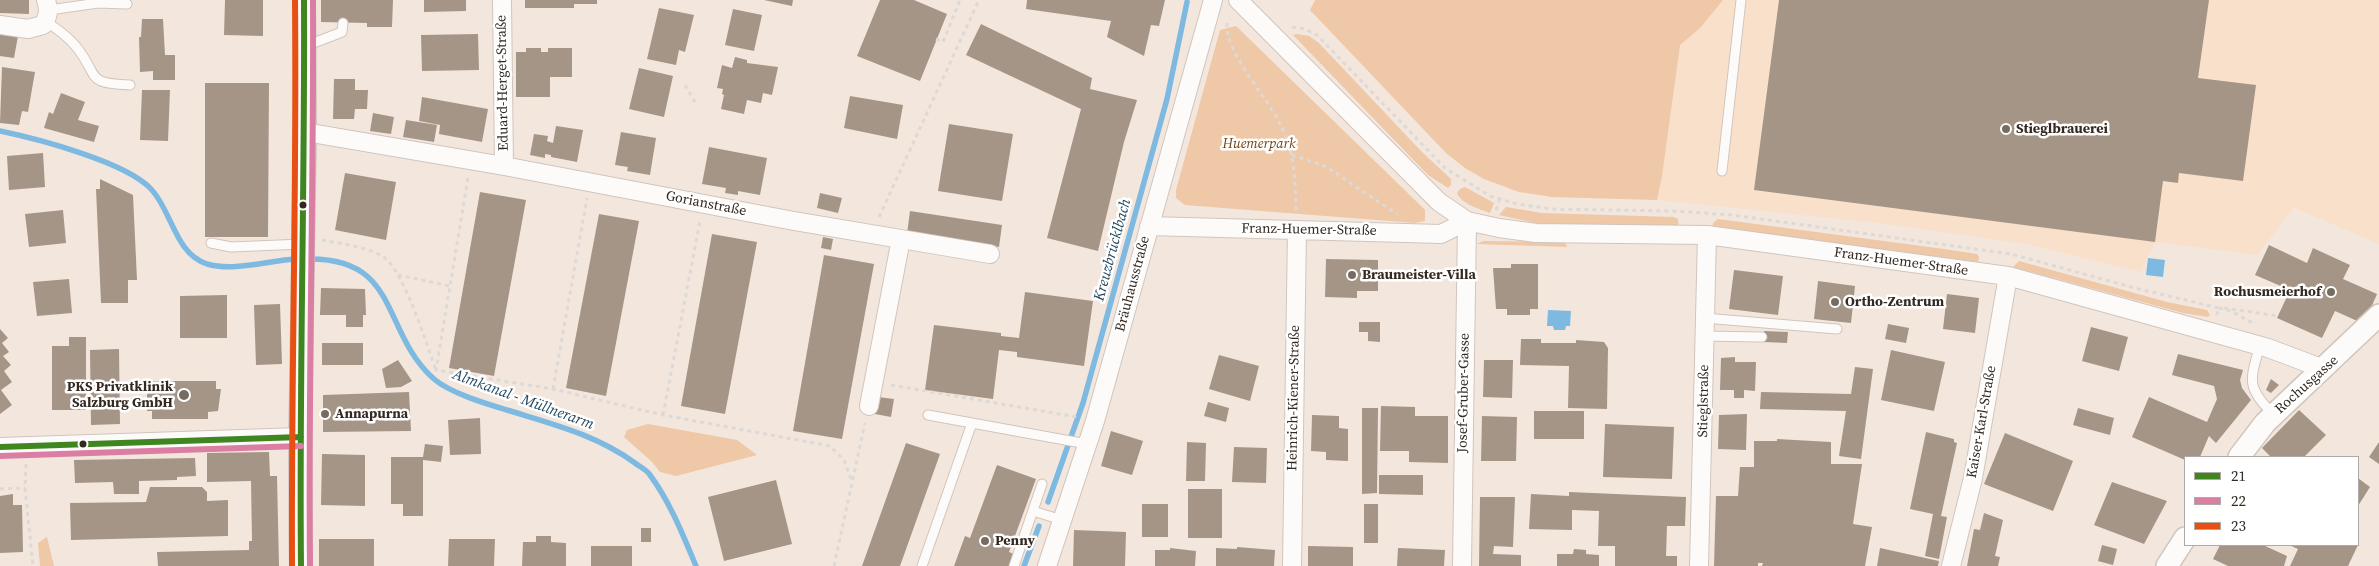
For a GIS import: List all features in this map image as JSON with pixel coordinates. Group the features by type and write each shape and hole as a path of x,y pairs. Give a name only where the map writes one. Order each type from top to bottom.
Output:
{"street":[{"path":"301,566 300,437 307,250 303,47 304,0"},
{"name":"Eduard-Herget-Straße","path":"502,0 504,166"},
{"name":"Bräuhausstraße","path":"1047,566 1062,520 1076,442 1149,226 1213,0"},
{"name":"Franz-Huemer-Straße","path":"1238,0 1439,202 1467,221 1536,233 1707,235 2008,276 2260,346 2324,369"},
{"path":"0,25 28,29 36,28 47,10"},
{"name":"Gorianstraße","path":"305,132 990,254"},
{"name":"Franz-Huemer-Straße","path":"1149,226 1296,223 1441,234 1467,221"},
{"name":"Josef-Gruber-Gasse","path":"1462,566 1467,221"},
{"name":"Heinrich-Kiener-Straße","path":"1292,566 1296,223"},
{"name":"Stieglstraße","path":"1699,566 1705,389 1703,336 1707,235"},
{"path":"869,406 901,239"},
{"name":"Kaiser-Karl-Straße","path":"1952,566 1973,478 2008,276"},
{"name":"Rochusgasse","path":"2239,456 2274,415 2379,315"},
{"path":"0,447 300,437"},
{"path":"2167,566 2184,540"}],"lane":[{"path":"1722,171 1741,0"},
{"path":"127,4 98,3 47,10 79,50 95,78 106,84 130,85"},
{"path":"303,47 342,32 343,23"},
{"path":"211,243 231,247 307,250"},
{"path":"1704,318 1837,329"},
{"path":"1703,336 1762,337"},
{"path":"2260,346 2252,375 2253,390 2259,400 2274,415"},
{"path":"928,415 1076,442"},
{"path":"922,566 972,423"},
{"path":"1014,566 1042,484"},
{"path":"1033,511 1062,520"}],"path":[{"path":"936,39 943,42 960,0"},
{"path":"871,234 979,0"},
{"path":"1227,22 1227,27 1240,61 1278,120 1292,155 1295,175 1296,223"},
{"path":"1285,23 1291,27 1305,29 1316,35 1445,168 1490,196 1500,199 1517,204 1552,209 1673,211 1732,215 1993,251 2219,308 2256,311 2278,316"},
{"path":"685,85 695,102"},
{"path":"1292,155 1325,166 1399,216"},
{"path":"436,370 470,161"},
{"path":"553,389 590,183"},
{"path":"1496,211 1500,199"},
{"path":"663,415 703,203"},
{"path":"307,250 365,249 384,257 397,275 409,299 436,370"},
{"path":"397,275 450,286"},
{"path":"2212,332 2219,308"},
{"path":"436,370 553,389 663,415 830,446 844,460 852,482"},
{"path":"873,382 1074,416"},
{"path":"834,566 869,406"},
{"path":"26,463 25,488 33,566"},
{"path":"0,489 25,488"}],"shaded area":[{"path":"1315,0 2379,0 2379,244 2294,208 2257,255 2155,242 2141,272 2026,244 1886,224 1657,200 1552,197 1519,192 1484,179 1465,168 1446,153 1310,10"}],"green space":[{"path":"1315,0 1723,0 1700,28 1680,45 1657,200 1552,197 1519,192 1484,179 1465,168 1446,153 1310,10"},
{"name":"Huemerpark","path":"1236,26 1425,210 1425,221 1415,223 1185,205 1176,198 1176,190 1220,30"},
{"path":"1293,35 1309,36 1319,43 1421,151 1451,179 1451,185 1448,188 1428,175"},
{"path":"1465,187 1494,203 1490,213 1471,206 1459,197 1457,193"},
{"path":"1506,207 1542,213 1674,217 1678,219 1679,228 1540,224 1499,215"},
{"path":"1718,219 1944,249 1977,254 1979,257 1978,262 1712,228 1713,223"},
{"path":"1483,241 1565,242 1567,247 1477,244"},
{"path":"2019,261 2167,302 2207,310 2210,315 2208,317 2183,313 2013,267"},
{"path":"648,424 737,440 757,455 676,476 660,472 652,462 624,437 627,430"},
{"path":"47,537 54,566 40,566 38,543"}],"water":[{"path":"2148,258 2165,260 2163,277 2146,275"},
{"path":"1548,310 1571,311 1570,326 1566,326 1565,330 1554,330 1553,326 1547,326"}],"building":[{"path":"0,0 29,0 29,14 0,13"},
{"path":"225,0 263,0 263,36 224,35"},
{"path":"321,0 393,0 392,27 367,27 367,23 321,22"},
{"path":"424,0 466,0 466,11 424,12"},
{"path":"525,0 597,0 597,4 574,4 574,8 525,8"},
{"path":"764,0 793,0 792,6"},
{"path":"880,0 914,0 947,14 920,81 857,56"},
{"path":"1027,0 1165,0 1159,26 1151,25 1144,56 1107,37 1111,21 1026,9"},
{"name":"Stieglbrauerei","path":"1779,0 2209,0 2198,78 2256,85 2243,181 2179,173 2178,183 2163,181 2155,242 1754,190"},
{"path":"659,8 694,15 685,52 679,50 676,65 647,59"},
{"path":"733,9 762,15 754,51 725,45"},
{"path":"142,19 163,19 165,55 175,55 175,80 153,80 153,71 140,72 139,37 141,37"},
{"path":"981,24 1092,78 1090,89 1137,100 1124,142 1098,251 1047,238 1081,109 966,55"},
{"path":"0,33 18,36 14,58 0,56"},
{"path":"478,34 479,70 422,71 421,35"},
{"path":"526,48 541,48 541,52 548,52 548,48 572,48 572,77 550,77 550,97 516,97 516,52 526,52"},
{"path":"735,57 747,60 747,63 778,67 772,95 763,93 761,103 747,100 744,114 721,109 724,95 722,94 723,89 717,88 722,65 732,68"},
{"path":"2,67 35,72 28,112 22,111 19,125 0,123"},
{"path":"639,68 673,76 664,117 629,109"},
{"path":"334,79 355,79 355,90 368,90 367,109 355,109 354,119 333,119"},
{"path":"205,83 269,83 268,237 205,237"},
{"path":"142,90 170,90 168,141 140,140"},
{"path":"61,93 85,102 78,120 99,126 94,142 44,128 49,112 53,114"},
{"path":"850,96 903,105 897,139 844,128"},
{"path":"422,97 488,109 482,142 439,134 440,125 419,121"},
{"path":"373,113 394,117 391,134 370,131"},
{"path":"406,120 437,125 434,142 403,137"},
{"path":"949,124 1013,134 1002,201 938,191"},
{"path":"556,126 583,130 577,162 545,154 545,158 530,155 534,134 548,136 547,141 553,143"},
{"path":"621,132 656,138 650,175 627,171 628,167 615,165"},
{"path":"709,147 767,158 760,195 738,191 738,195 725,193 726,188 702,184"},
{"path":"43,153 45,187 9,190 7,156"},
{"path":"345,173 396,182 386,240 335,230"},
{"path":"100,179 133,195 137,280 128,280 128,303 101,303 96,189 100,189"},
{"path":"480,192 526,200 494,376 449,368"},
{"path":"820,193 842,198 838,213 817,208"},
{"path":"63,210 66,243 29,247 25,214"},
{"path":"910,211 1002,225 999,247 907,234"},
{"path":"599,214 639,221 606,396 566,388"},
{"path":"712,234 757,242 725,414 681,406"},
{"path":"823,237 833,239 831,250 821,248"},
{"name":"Rochusmeierhof","path":"2269,245 2307,263 2313,248 2350,265 2343,279 2377,294 2364,324 2335,311 2322,338 2277,318 2290,290 2255,275"},
{"path":"824,255 874,264 842,439 793,431"},
{"name":"Braumeister-Villa","path":"1326,259 1378,260 1378,291 1357,291 1357,298 1325,297"},
{"path":"1511,264 1538,264 1538,309 1530,309 1530,315 1507,315 1507,309 1496,309 1493,268 1511,268"},
{"path":"1734,270 1783,276 1778,315 1729,309"},
{"path":"69,279 72,313 37,316 33,282"},
{"name":"Ortho-Zentrum","path":"1818,281 1855,286 1851,323 1814,319"},
{"path":"321,288 365,289 366,315 363,315 363,327 346,327 346,315 320,315"},
{"path":"1025,292 1093,301 1084,366 1017,357 1017,352 999,350 993,399 925,390 934,325 1001,333 1001,336 1019,338"},
{"path":"1947,294 1979,298 1975,333 1943,329"},
{"path":"227,295 227,338 180,338 180,296"},
{"path":"280,304 282,364 256,365 254,305"},
{"path":"1359,322 1380,322 1380,342 1368,341 1368,332 1359,332"},
{"path":"1888,324 1909,328 1906,343 1885,339"},
{"path":"2091,327 2128,337 2119,371 2082,361"},
{"path":"0,329 8,338 2,343 9,352 3,356 11,365 4,371 12,382 1,390 12,405 0,414"},
{"path":"1764,331 1788,332 1787,343 1764,342"},
{"path":"69,337 86,337 86,410 52,410 52,346 69,346"},
{"path":"1521,339 1541,339 1541,343 1576,343 1576,340 1604,342 1608,348 1607,409 1568,408 1569,366 1520,365"},
{"path":"322,343 363,343 363,365 322,365"},
{"path":"119,349 120,424 91,425 90,350"},
{"path":"1891,350 1945,362 1934,411 1881,400"},
{"path":"2178,354 2243,370 2240,380 2242,388 2251,400 2216,443 2209,436 2200,456 2184,456 2184,460 2132,437 2149,397 2207,422 2217,399 2214,386 2172,375"},
{"path":"1219,355 1259,366 1250,401 1209,389"},
{"path":"1735,357 1735,362 1756,362 1755,391 1744,390 1744,398 1734,398 1734,390 1720,390 1721,358"},
{"path":"398,360 412,381 401,387 386,388 382,369"},
{"path":"1484,360 1513,360 1512,398 1483,397"},
{"path":"1855,367 1873,369 1861,459 1839,456 1846,411 1760,409 1761,392 1851,394"},
{"path":"2271,379 2279,385 2271,393 2266,390"},
{"name":"PKS Privatklinik Salzburg GmbH","path":"151,381 216,381 216,389 221,389 218,411 208,412 208,419 152,419 152,411 147,411 147,389 151,389"},
{"path":"409,392 411,431 323,432 323,395"},
{"path":"878,397 894,399 891,417 875,414"},
{"path":"1208,402 1229,408 1226,422 1204,416"},
{"path":"1381,406 1415,407 1415,416 1448,416 1448,463 1409,462 1409,451 1380,451"},
{"path":"1362,408 1378,408 1377,493 1362,494"},
{"path":"2078,408 2114,418 2110,435 2073,425"},
{"path":"2299,410 2326,435 2305,456 2270,456 2262,448"},
{"path":"1534,411 1584,411 1584,439 1534,439"},
{"path":"1747,414 1746,450 1718,449 1719,415"},
{"path":"1312,415 1339,416 1339,428 1348,429 1348,461 1326,460 1326,452 1311,451"},
{"path":"1482,416 1517,417 1516,461 1481,461"},
{"path":"480,418 481,454 450,455 448,420"},
{"path":"1605,424 1674,427 1672,479 1603,477"},
{"path":"1111,431 1143,441 1132,475 1101,466"},
{"path":"1926,432 1954,439 1954,442 1957,443 1941,516 1947,517 1939,559 1925,556 1933,514 1910,509"},
{"path":"2005,433 2073,461 2053,511 1984,484"},
{"path":"1777,439 1831,442 1831,464 1862,464 1853,524 1872,527 1865,566 1762,566 1763,563 1758,563 1758,566 1714,566 1716,496 1738,496 1740,467 1754,467 1754,441 1777,441"},
{"path":"1187,442 1206,443 1205,481 1186,481"},
{"path":"2379,442 2379,464 2369,457"},
{"path":"906,443 940,454 909,541 900,566 862,566"},
{"path":"425,444 443,446 441,462 423,460 423,516 403,516 403,504 391,504 391,457 423,457"},
{"path":"1234,447 1267,448 1266,483 1232,482"},
{"path":"269,452 270,476 277,476 279,566 158,566 157,552 249,550 249,541 252,541 251,481 207,482 207,453"},
{"path":"322,454 365,455 365,506 321,505"},
{"path":"195,458 196,476 177,477 177,480 139,481 139,494 114,494 113,482 75,483 74,460"},
{"path":"997,465 1036,479 1009,552 1014,554 1010,566 954,566 965,536 970,538"},
{"path":"1379,475 1423,475 1423,495 1379,494"},
{"path":"2359,479 2370,487 2359,504"},
{"path":"776,480 792,544 724,561 708,497"},
{"path":"2112,482 2167,501 2144,544 2094,525"},
{"path":"150,487 202,487 207,492 207,501 228,500 228,536 71,540 70,503 146,502"},
{"path":"1188,489 1222,489 1222,538 1188,538"},
{"path":"1569,492 1686,497 1685,526 1667,526 1666,556 1677,556 1677,566 1615,566 1615,546 1598,546 1599,511 1572,510 1572,530 1529,529 1531,494 1569,496"},
{"path":"13,494 13,505 22,505 23,552 0,553 0,496"},
{"path":"1480,497 1515,497 1513,547 1494,546 1493,554 1521,555 1521,566 1479,566"},
{"path":"1142,504 1168,504 1168,537 1142,537"},
{"path":"1364,504 1378,504 1378,543 1364,543"},
{"path":"1984,513 2003,520 1995,556 2000,557 1998,566 1967,566 1974,529 1980,530"},
{"path":"641,528 651,528 651,542 641,542"},
{"path":"1074,530 1126,532 1125,566 1073,566"},
{"path":"536,536 551,536 551,542 566,543 566,566 522,566 523,542 536,542"},
{"path":"319,539 374,539 374,566 319,566"},
{"path":"449,539 495,539 494,566 448,566"},
{"path":"2102,545 2117,549 2113,565 2098,561"},
{"path":"591,546 632,546 632,566 591,566"},
{"path":"1308,546 1353,547 1353,566 1308,566"},
{"path":"2220,546 2265,546 2287,556 2284,566 2228,566 2213,559"},
{"path":"2291,546 2358,546 2348,566 2290,566 2298,549"},
{"path":"1237,547 1275,550 1274,566 1216,566 1216,548 1237,549"},
{"path":"1170,548 1196,551 1195,566 1155,566 1155,550 1170,550"},
{"path":"1398,548 1445,550 1444,566 1397,566"},
{"path":"1880,548 1939,561 1938,566 1877,566"},
{"path":"1574,549 1586,550 1586,554 1599,555 1599,566 1557,566 1557,554 1573,554"}],"waterway":[{"name":"Kreuzbrücklbach","path":"1048,502 1083,403 1167,99 1187,2"},
{"name":"Almkanal - Müllnerarm","path":"0,131 80,153 102,161 139,179 158,198 181,242 188,251 196,259 207,264 229,267 298,259"},
{"name":"Almkanal - Müllnerarm","path":"307,259 337,262 359,270 374,283 386,300 417,360 441,384 479,401 590,438 620,453 649,473 670,507 696,566"},
{"name":"Kreuzbrücklbach","path":"1024,566 1039,526"}],"transit line":[{"name":"23","path":"292,566 295,0"},
{"name":"21","path":"301,566 304,0"},
{"name":"22","path":"310,566 313,0"},
{"name":"21","path":"0,447 301,437"},
{"name":"22","path":"0,456 301,446"}],"place":[{"name":"Stieglbrauerei","path":"2006,129"},
{"name":"Braumeister-Villa","path":"1352,275"},
{"name":"Rochusmeierhof","path":"2331,292"},
{"name":"Ortho-Zentrum","path":"1835,302"},
{"name":"PKS Privatklinik Salzburg GmbH","path":"184,395"},
{"name":"Annapurna","path":"325,414"},
{"name":"Penny","path":"985,541"}]}
